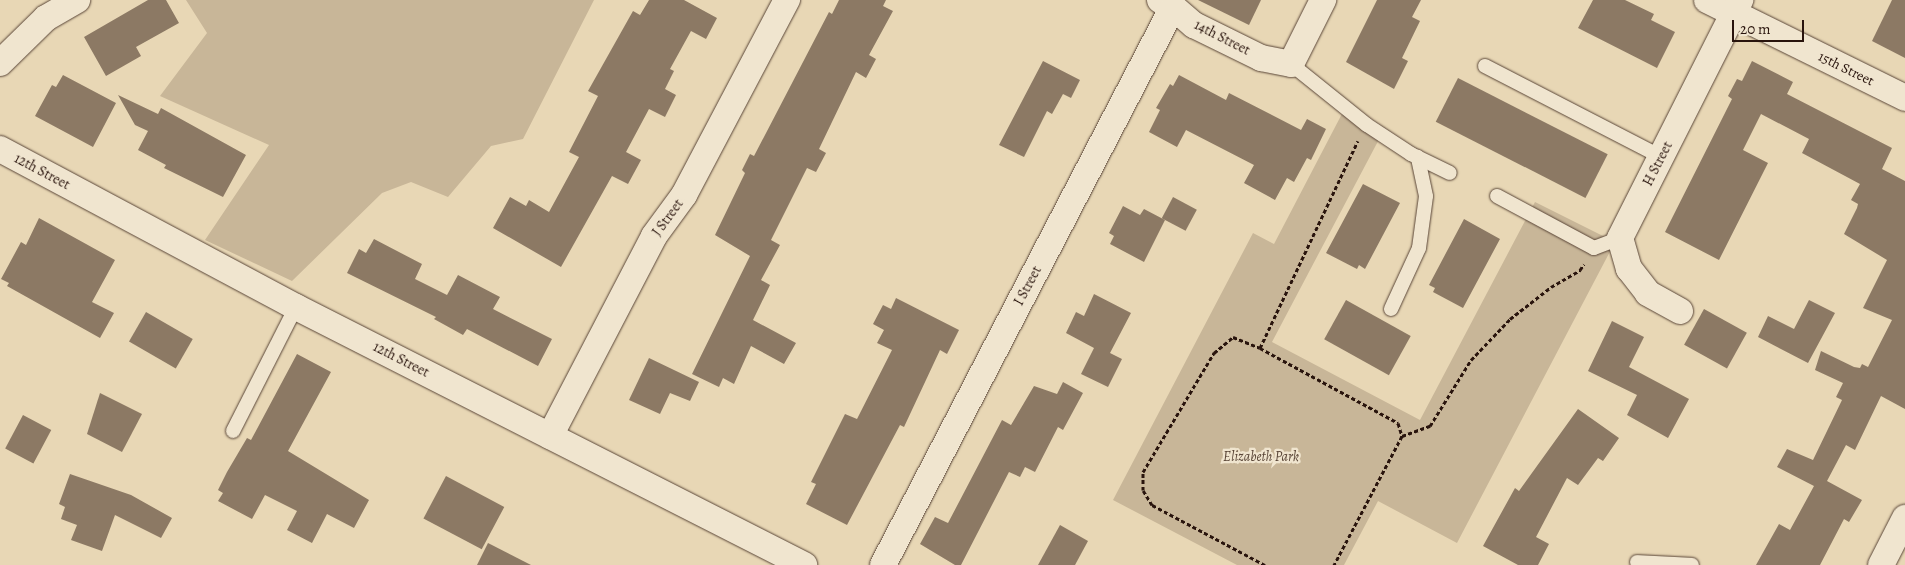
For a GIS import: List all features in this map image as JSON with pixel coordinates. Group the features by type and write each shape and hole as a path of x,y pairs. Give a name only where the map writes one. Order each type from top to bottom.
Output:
{"street":[{"path":"0,63 46,18 77,0"},
{"name":"J Street","path":"550,436 654,236 684,195 787,0"},
{"path":"1290,64 1323,0"},
{"name":"15th Street","path":"1707,0 1737,7 1905,98"},
{"name":"14th Street","path":"1166,3 1202,29 1262,58 1290,64"},
{"name":"I Street","path":"883,565 1166,3"},
{"name":"H Street","path":"1620,238 1737,7"},
{"name":"12th Street","path":"0,149 296,307 804,565"},
{"path":"1620,238 1629,269 1648,293 1680,311"},
{"path":"1881,565 1905,518"}],"lane":[{"path":"1290,64 1367,125 1418,157 1450,173"},
{"path":"1485,66 1661,157"},
{"path":"1391,309 1419,248 1426,196 1418,157"},
{"path":"1497,196 1594,248 1620,238"},
{"path":"233,431 296,307"},
{"path":"1637,562 1692,565"}],"path":[{"path":"1260,348 1314,237 1333,188 1367,125"},
{"path":"1334,565 1402,436 1430,426 1471,360 1510,319 1551,287 1580,270 1594,248"},
{"path":"1265,565 1152,505 1143,490 1143,472 1214,353 1233,337 1260,348 1398,423 1402,436"}],"green space":[{"path":"186,0 594,0 523,139 491,146 448,197 411,182 382,193 292,281 205,240 269,145 160,96 207,33"},
{"name":"Elizabeth Park","path":"1345,108 1385,128 1272,342 1420,420 1535,202 1615,242 1457,543 1378,501 1344,565 1237,565 1113,500 1253,233 1274,244"}],"building":[{"path":"148,0 166,0 179,23 136,47 141,56 106,76 84,37"},
{"path":"649,0 684,0 717,18 706,39 691,31 670,69 674,71 665,89 676,95 665,117 649,109 626,152 641,160 628,184 612,176 561,267 493,228 510,197 526,206 529,200 549,212 579,157 569,152 598,96 588,91 633,11 640,15"},
{"path":"839,0 886,0 883,6 893,11 869,55 876,59 866,78 856,72 819,149 826,153 816,172 807,168 771,240 780,245 761,280 770,285 753,320 796,343 784,364 751,346 734,384 723,378 719,387 692,374 750,256 715,235 745,173 742,170 750,154 754,156 829,12 832,14"},
{"path":"1198,0 1261,0 1249,25"},
{"path":"1377,0 1421,0 1412,17 1420,21 1402,58 1408,61 1394,89 1346,62"},
{"path":"1593,0 1625,0 1654,14 1651,20 1675,32 1657,68 1578,28"},
{"path":"1892,0 1905,0 1905,58 1872,41"},
{"path":"1043,61 1080,80 1071,98 1063,94 1052,114 1047,111 1024,157 999,145"},
{"path":"1752,61 1793,82 1787,94 1892,148 1882,169 1905,181 1905,409 1881,396 1855,450 1846,445 1827,481 1862,500 1849,522 1844,519 1820,565 1756,565 1779,524 1790,530 1814,486 1777,467 1787,449 1813,460 1842,400 1836,397 1843,383 1815,370 1821,351 1854,367 1860,368 1862,364 1868,367 1892,320 1863,308 1887,260 1844,234 1857,208 1858,204 1851,200 1860,184 1802,153 1809,139 1761,114 1743,150 1768,163 1719,260 1665,232 1732,99 1728,96 1737,79 1742,81"},
{"path":"63,75 116,103 93,147 35,116 52,85 56,87"},
{"path":"1179,75 1226,100 1229,93 1301,130 1307,119 1326,129 1311,160 1307,158 1294,182 1287,178 1275,200 1244,183 1254,165 1186,130 1177,147 1149,132 1160,110 1156,108 1170,84 1173,86"},
{"path":"1458,78 1608,154 1585,198 1436,122"},
{"path":"118,95 158,114 161,108 246,155 223,197 164,168 166,165 138,150 148,131 135,125"},
{"path":"1363,184 1400,203 1365,269 1359,265 1357,269 1326,253"},
{"path":"1173,197 1197,210 1186,231 1162,218"},
{"path":"1123,206 1140,215 1144,209 1165,220 1144,262 1110,244 1114,236 1109,233"},
{"path":"39,218 115,260 92,302 114,313 100,338 7,286 9,283 1,279 21,242 26,245"},
{"path":"1464,219 1500,239 1463,308 1433,292 1435,288 1429,285"},
{"path":"374,239 422,264 415,279 447,295 458,275 500,297 493,309 552,339 538,366 467,329 463,335 434,319 436,317 347,273 359,249 366,253"},
{"path":"1094,294 1131,313 1110,353 1122,359 1108,387 1081,374 1094,348 1066,333 1076,312 1084,316"},
{"path":"896,298 959,330 947,354 940,350 904,427 900,425 847,525 806,504 816,484 811,482 845,414 857,419 892,350 877,343 884,330 873,324 883,305 891,309"},
{"path":"1346,300 1411,336 1389,375 1324,339"},
{"path":"1809,300 1835,313 1808,363 1758,337 1768,316 1794,329"},
{"path":"1704,309 1747,333 1727,369 1684,345"},
{"path":"146,312 193,339 176,368 129,341"},
{"path":"1612,321 1644,337 1629,367 1689,399 1668,438 1627,415 1637,395 1588,371"},
{"path":"297,354 331,372 288,451 369,500 354,528 327,514 312,543 287,530 297,511 265,495 252,519 218,501 223,493 218,490 227,472 247,438 251,440"},
{"path":"649,358 699,382 690,401 670,393 660,414 629,400"},
{"path":"1063,382 1083,393 1063,430 1058,427 1035,472 1025,467 1020,477 1009,472 961,565 955,565 920,544 935,517 948,523 1002,420 1011,425 1034,386 1057,394"},
{"path":"100,393 142,414 122,452 87,434"},
{"path":"1578,409 1619,438 1603,461 1598,458 1578,485 1567,478 1536,537 1549,544 1538,565 1518,565 1483,546 1515,488 1519,491"},
{"path":"23,415 51,430 33,464 5,449"},
{"path":"70,474 131,495 172,518 161,538 115,515 102,551 71,540 77,525 61,519 65,507 59,504"},
{"path":"446,476 504,507 482,549 423,518"},
{"path":"1060,525 1088,541 1075,565 1038,565"},
{"path":"488,543 531,565 477,565"}]}
